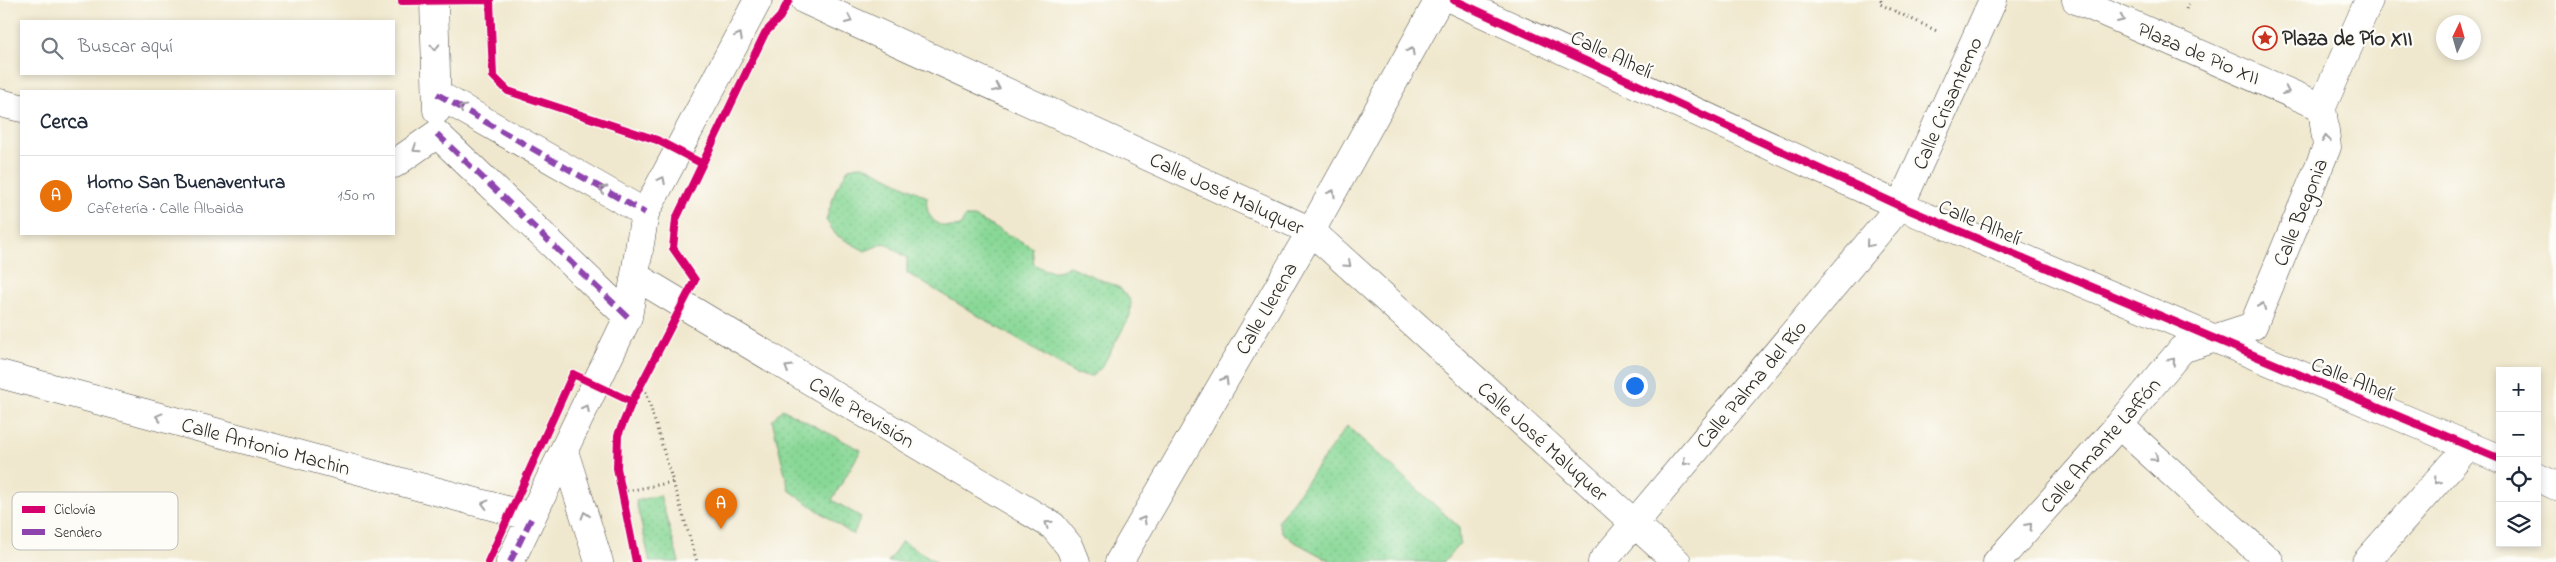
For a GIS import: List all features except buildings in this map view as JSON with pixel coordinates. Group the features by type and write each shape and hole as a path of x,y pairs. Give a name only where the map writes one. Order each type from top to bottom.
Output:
{"street":[{"path":"434,0 437,134 628,318"},
{"path":"510,562 597,386 628,318 645,213 758,0"},
{"name":"Calle José Maluquer","path":"805,0 1311,232 1677,562"},
{"name":"Calle Llerena","path":"1118,562 1311,232 1439,0"},
{"name":"Calle Alhelí","path":"1454,0 1900,206 2211,339 2496,457"},
{"name":"Calle Crisantemo","path":"1900,206 1993,0"},
{"name":"Plaza de Pio XII","path":"2076,0 2322,106"},
{"path":"2322,106 2369,0"},
{"path":"436,94 645,213"},
{"path":"0,103 20,108"},
{"name":"Calle Begonia","path":"2211,339 2253,326 2327,147 2322,106"},
{"path":"395,163 437,134"},
{"name":"Calle Palma del Río","path":"1602,562 1900,206"},
{"name":"Calle Previsión","path":"635,276 1053,526 1070,547 1076,562"},
{"name":"Calle Amante Laffón","path":"1997,562 2119,425 2182,349 2211,339"},
{"name":"Calle Antonio Machin","path":"0,374 532,517"},
{"path":"2119,425 2270,562"},
{"path":"2366,562 2469,445"},
{"path":"564,451 599,562"},
{"path":"2541,479 2556,486"}],"path":[{"path":"1881,0 1880,4 1971,48"},
{"path":"597,386 632,402 647,373"},
{"path":"643,382 697,562"},
{"path":"624,502 621,488 673,482"}],"green space":[{"path":"863,165 927,197 928,211 931,217 940,225 946,227 960,226 965,217 974,217 1032,247 1034,264 1039,267 1056,271 1069,266 1120,288 1131,301 1130,316 1102,367 1092,376 1075,374 907,273 907,258 885,243 865,251 836,235 826,220 836,189 849,168"},
{"path":"782,409 861,450 832,500 861,517 853,535 789,490 772,420"},
{"path":"1347,426 1459,527 1460,543 1444,562 1332,562 1293,541 1282,532 1278,521"},
{"path":"660,495 679,562 650,562 636,501"},
{"path":"902,541 937,562 888,562"}],"marked path":[{"path":"437,94 645,213"},
{"path":"437,134 628,317"},
{"path":"510,562 532,517"}],"cycle path":[{"path":"490,0 493,76 508,91 657,140 701,163"},
{"path":"402,1 490,0"},
{"path":"636,562 617,468 618,435 632,402 695,280 673,248 676,219 765,33 780,17 789,0"},
{"path":"1454,0 1900,206 2496,457"},
{"path":"488,562 573,374 632,402"}],"place":[{"name":"Plaza de Pío XII","path":"2265,38"},
{"name":"Horno San Buenaventura","path":"721,529"}]}
